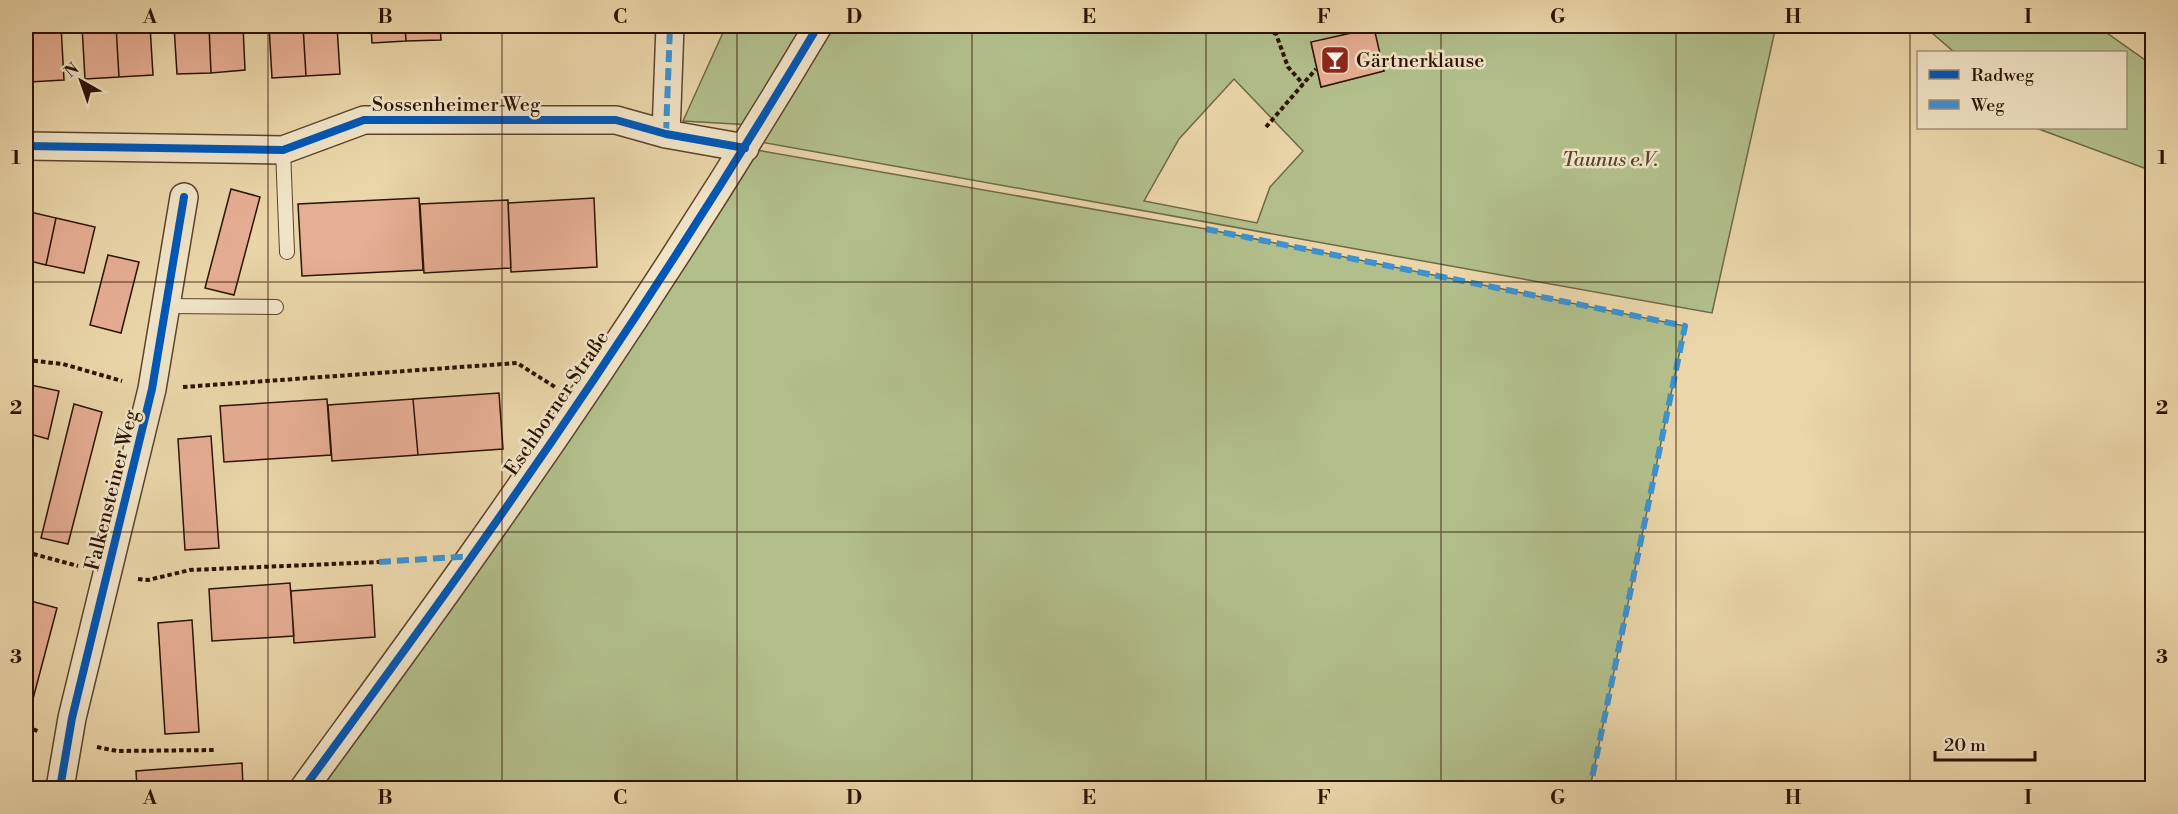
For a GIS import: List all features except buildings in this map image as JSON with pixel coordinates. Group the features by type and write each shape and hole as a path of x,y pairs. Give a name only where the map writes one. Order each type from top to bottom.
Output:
{"street":[{"path":"666,134 670,26"},
{"name":"Eschborner Straße","path":"304,789 472,556 578,401 745,148 818,26"},
{"name":"Sossenheimer Weg","path":"26,146 283,150 364,120 616,120 666,134 745,148"},
{"name":"Falkensteiner Weg","path":"60,789 107,573 152,389 184,197"}],"lane":[{"path":"283,150 287,252"},
{"path":"166,306 276,307"}],"path":[{"path":"1260,26 1276,34 1288,67 1303,84"},
{"path":"1266,127 1316,69"},
{"path":"26,360 63,364 152,389 517,363 578,401"},
{"path":"26,552 107,573 148,580 190,570 379,562"},
{"path":"26,726 69,741 117,751 216,750"}],"green space":[{"path":"726,26 810,26 752,125 683,121"},
{"name":"Taunus e.V.","path":"818,26 1776,26 1712,313 750,140","holes":["1373,28 1384,71 1321,87 1311,43","1234,79 1303,151 1270,187 1257,223 1144,201 1179,139"]},
{"path":"1924,26 2097,26 2152,65 2152,171 2039,129 2127,129 2127,51 1953,51"},
{"path":"745,148 1206,229 1685,326 1590,788 304,788"}],"marked path":[{"path":"666,134 670,26"},
{"path":"1206,229 1685,326 1590,788"},
{"path":"379,562 473,556"}],"cycle path":[{"path":"304,788 451,585 562,426 693,228 818,26"},
{"path":"26,146 283,150 364,120 616,120 666,134 745,148"},
{"path":"60,788 72,718 152,389 184,197"}],"place":[{"name":"Gärtnerklause","path":"1335,60"}]}
